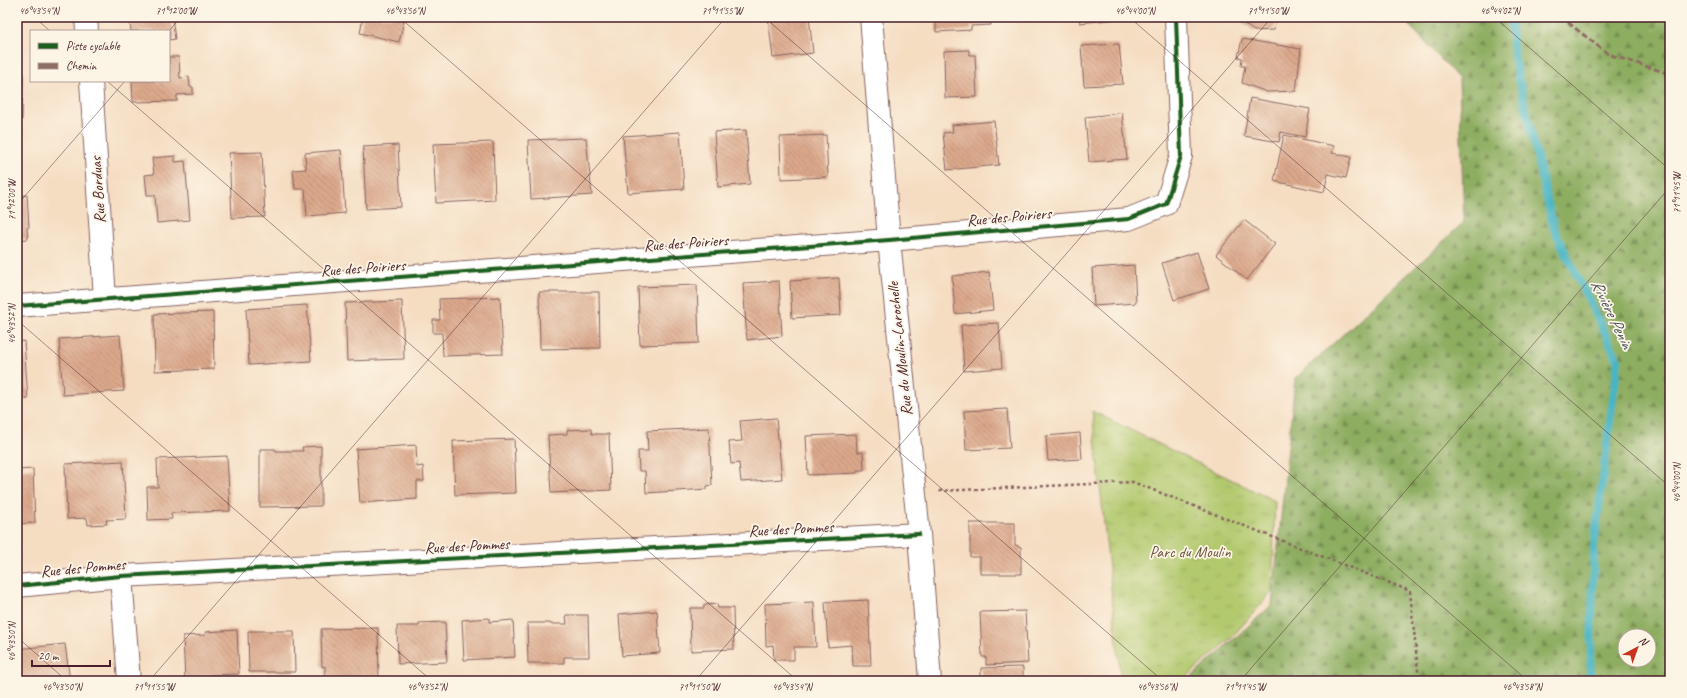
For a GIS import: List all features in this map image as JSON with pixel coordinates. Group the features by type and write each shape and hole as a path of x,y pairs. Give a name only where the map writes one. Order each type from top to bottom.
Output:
{"street":[{"path":"86,17 87,30"},
{"name":"Rue du Moulin-Larochelle","path":"871,17 890,240 919,534 930,681"},
{"name":"Rue des Poiriers","path":"17,306 890,240 1129,219 1166,204 1181,156 1176,17"},
{"name":"Rue Borduas","path":"91,82 105,299"},
{"name":"Rue des Pommes","path":"17,586 121,576 919,534"},
{"path":"121,576 129,681"}],"path":[{"path":"914,492 1133,482 1410,591 1419,681"}],"green space":[{"path":"1402,17 1670,17 1670,681 1187,681 1272,605 1295,379 1464,222 1459,79"},
{"name":"Parc du Moulin","path":"1092,411 1275,501 1272,592 1231,638 1182,681 1121,681"}],"building":[{"path":"129,17 172,17 175,39 170,40 170,30 131,30"},
{"path":"363,17 405,17 399,42 360,33"},
{"path":"467,17 485,17 485,19 467,20"},
{"path":"768,17 809,17 813,53 773,58"},
{"path":"936,17 990,17 991,25 971,26 971,30 936,32"},
{"path":"1079,17 1118,17 1118,19 1080,23"},
{"path":"1239,17 1276,17 1274,30 1254,31 1239,20"},
{"path":"1242,39 1301,49 1296,91 1267,92 1242,83 1245,66 1241,66 1242,58 1238,57"},
{"path":"1119,44 1123,84 1084,86 1081,46"},
{"path":"969,50 969,55 975,55 977,97 945,98 944,51"},
{"path":"170,57 179,57 180,78 189,77 190,87 193,87 193,94 177,95 177,101 133,102 132,82 170,82"},
{"path":"17,70 23,70 22,120 20,120 20,127 17,127"},
{"path":"1250,98 1310,109 1305,137 1281,132 1279,142 1244,136"},
{"path":"1122,113 1127,159 1089,162 1085,117"},
{"path":"994,121 999,165 947,170 943,133 953,132 952,125"},
{"path":"746,130 750,184 718,187 714,132"},
{"path":"680,132 684,189 628,193 623,136"},
{"path":"826,135 828,177 781,179 780,137"},
{"path":"1284,135 1334,146 1332,153 1351,157 1346,178 1328,174 1324,192 1274,181"},
{"path":"586,138 592,195 531,199 528,140"},
{"path":"493,142 495,200 436,203 433,144"},
{"path":"398,145 401,207 366,209 363,147"},
{"path":"341,150 345,213 307,216 305,189 295,189 293,170 306,169 305,153"},
{"path":"262,152 265,217 232,218 229,153"},
{"path":"175,156 175,162 185,161 190,220 157,223 155,195 147,195 145,175 154,174 152,158"},
{"path":"27,195 29,227 27,228 28,239 17,240 17,196"},
{"path":"1244,220 1275,244 1247,280 1216,255"},
{"path":"1197,252 1209,289 1174,300 1162,263"},
{"path":"1134,265 1136,303 1094,306 1092,268"},
{"path":"989,272 993,310 955,314 952,276"},
{"path":"839,278 841,315 792,318 790,281"},
{"path":"779,281 782,336 747,340 743,283"},
{"path":"697,285 699,343 640,345 638,287"},
{"path":"539,292 599,292 600,348 540,349"},
{"path":"500,297 503,354 443,356 442,333 433,333 433,320 440,320 439,299"},
{"path":"402,301 404,359 347,361 345,303"},
{"path":"307,305 311,361 249,365 246,309"},
{"path":"213,312 214,369 155,371 154,314"},
{"path":"999,323 1002,368 964,371 961,325"},
{"path":"120,335 124,391 63,395 59,339"},
{"path":"24,341 28,399 17,399 17,342"},
{"path":"1007,409 1010,448 966,450 964,411"},
{"path":"776,418 782,479 741,482 739,463 731,464 729,442 742,441 740,421"},
{"path":"709,428 712,485 707,486 707,489 646,493 645,471 639,471 638,451 648,451 647,431"},
{"path":"591,429 592,434 609,434 611,490 551,493 548,435 567,434 567,430"},
{"path":"1080,433 1082,459 1048,461 1046,436"},
{"path":"856,434 857,452 863,452 864,470 857,470 857,473 808,475 806,436"},
{"path":"514,439 516,493 455,495 453,441"},
{"path":"416,445 417,467 423,466 424,481 417,481 417,499 360,503 356,449"},
{"path":"321,446 321,506 260,507 260,449 275,449 276,451 303,451 302,447"},
{"path":"227,456 230,511 171,513 172,519 148,520 147,487 158,487 157,459"},
{"path":"123,461 126,519 106,520 107,524 88,525 87,518 67,519 65,464"},
{"path":"33,469 35,523 17,524 17,470"},
{"path":"970,523 1015,523 1015,545 1021,547 1021,574 980,574 980,557 970,557"},
{"path":"868,600 871,666 853,666 852,645 828,647 825,602"},
{"path":"814,602 816,647 794,647 794,660 774,660 773,645 766,646 765,604"},
{"path":"717,604 718,608 733,608 734,649 691,651 690,608 704,608 704,605"},
{"path":"657,611 660,653 622,656 619,614"},
{"path":"1025,611 1028,663 986,665 986,657 982,657 980,612"},
{"path":"566,615 588,615 589,657 564,657 564,663 528,663 527,623 567,624"},
{"path":"489,618 489,622 513,620 515,657 464,660 462,620"},
{"path":"445,622 447,662 398,664 397,626 419,626 419,623"},
{"path":"378,628 379,681 325,681 325,666 322,667 321,629"},
{"path":"237,630 239,674 209,675 209,681 185,681 183,636 206,635 205,632"},
{"path":"248,631 294,631 295,672 249,672"},
{"path":"65,644 70,681 18,681 17,649"},
{"path":"1023,667 1023,681 981,681 981,668"}],"waterway":[{"name":"Rivière Penin","path":"1510,17 1515,63 1554,229 1618,360 1594,546 1590,681"}],"marked path":[{"path":"1561,17 1608,54 1670,74"}],"cycle path":[{"path":"17,306 889,240 1129,219 1166,204 1181,156 1176,17"},
{"path":"17,586 121,576 919,534"}]}
